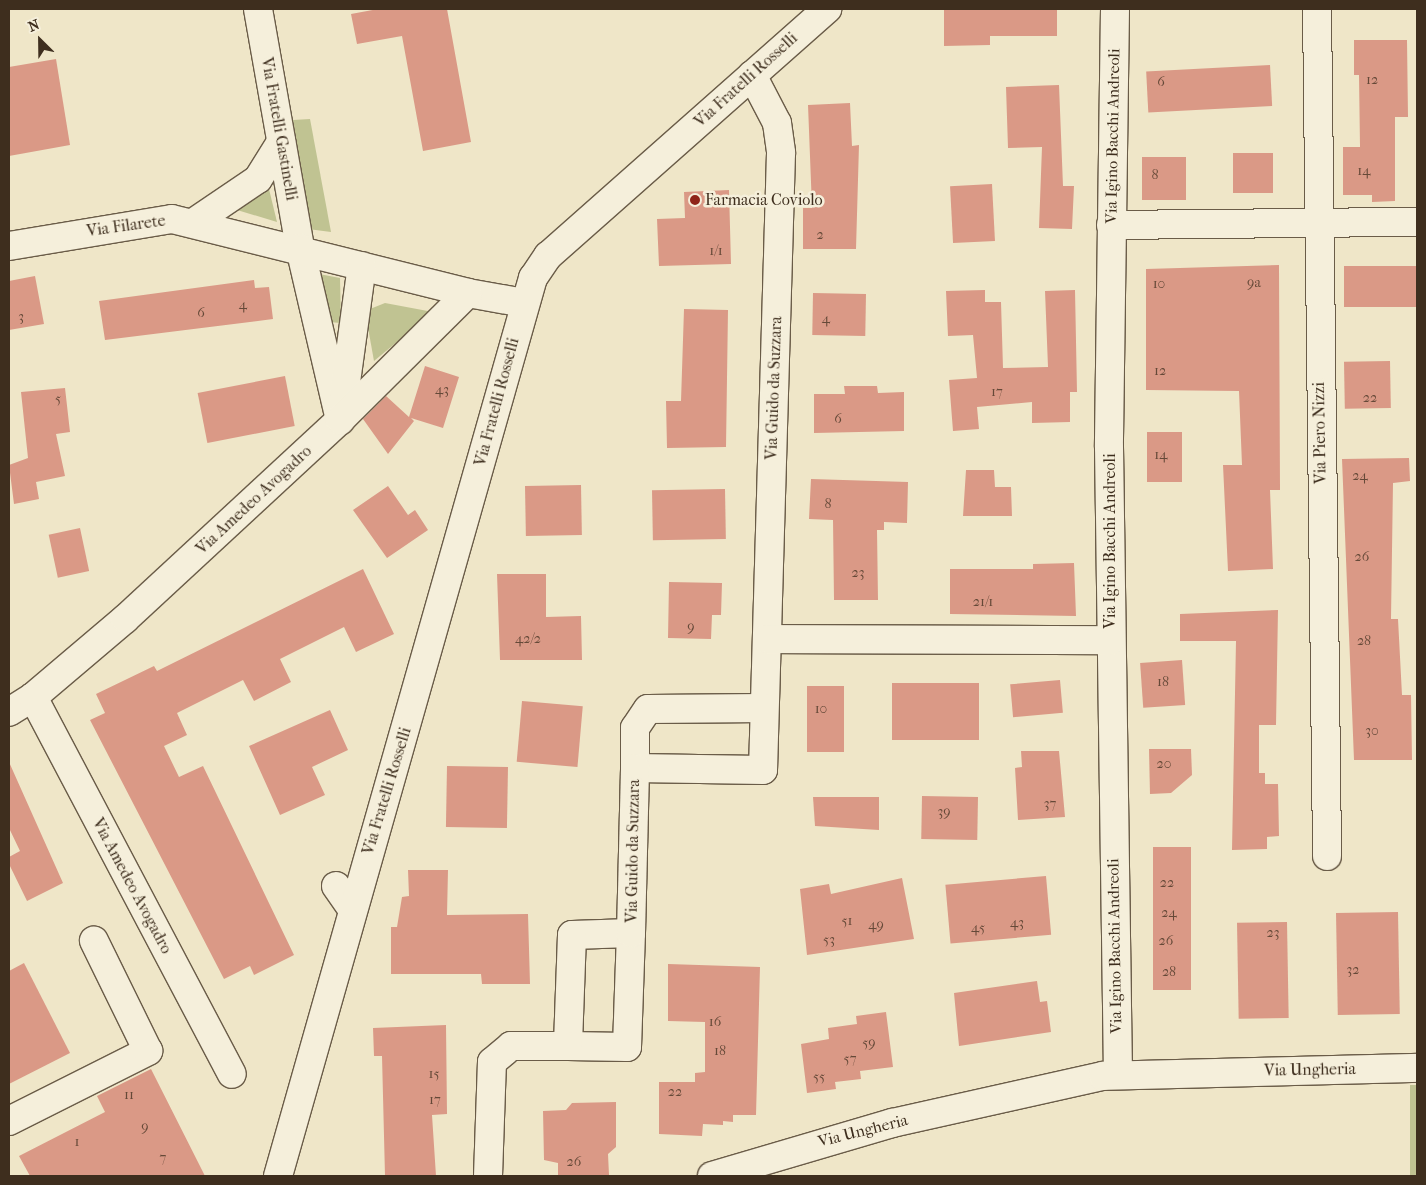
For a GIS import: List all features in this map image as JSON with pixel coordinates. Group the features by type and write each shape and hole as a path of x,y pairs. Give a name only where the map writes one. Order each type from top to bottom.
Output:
{"street":[{"name":"Via Fratelli Gastinelli","path":"258,9 300,248 340,420"},
{"name":"Via Fratelli Rosselli","path":"278,1176 283,1150 352,909 424,675 524,302 548,256 827,9"},
{"name":"Via Igino Bacchi Andreoli","path":"1115,9 1111,225 1110,640 1118,1073"},
{"name":"Via Piero Nizzi","path":"1317,9 1316,223 1327,856"},
{"name":"Via Guido da Suzzara","path":"635,768 763,770 781,153 778,123 752,75"},
{"path":"193,222 258,179 281,142"},
{"name":"Via Filarete","path":"9,246 150,220 193,222 300,248"},
{"path":"1111,225 1417,222"},
{"path":"300,248 468,294 524,302"},
{"path":"340,420 362,266"},
{"name":"Via Amedeo Avogadro","path":"9,712 33,698 125,619 340,420 468,294"},
{"path":"767,639 1110,640"},
{"name":"Via Amedeo Avogadro","path":"33,698 232,1074"},
{"name":"Via Guido da Suzzara","path":"488,1176 492,1062 510,1046 627,1047 635,728 648,710 764,708"},
{"path":"336,886 352,909"},
{"name":"Via Guido da Suzzara","path":"568,1046 572,935 631,933"},
{"path":"9,1121 148,1052 94,941"},
{"name":"Via Ungheria","path":"712,1176 892,1123 1017,1097 1118,1073 1417,1068"},
{"name":"Via Ungheria","path":"1017,1097 1202,1073"},
{"name":"Via Fratelli Rosselli","path":"268,1176 283,1150"}],"green space":[{"path":"310,119 331,232 308,229 293,120"},
{"path":"268,185 277,222 237,210"},
{"path":"319,274 340,278 341,323 328,322"},
{"path":"385,303 433,312 374,361 365,311"},
{"path":"1410,1085 1417,1085 1417,1176 1410,1176"}],"building":[{"path":"378,9 447,9 471,142 423,151 402,36 357,44 351,14"},
{"path":"944,9 1057,9 1057,36 990,36 990,45 944,46"},
{"path":"1354,40 1407,40 1408,117 1395,117 1395,201 1372,202 1372,195 1343,195 1343,147 1360,147 1359,75 1354,75"},
{"path":"56,59 70,145 9,156 9,67"},
{"path":"1270,65 1272,106 1148,112 1146,71"},
{"path":"1059,85 1063,186 1074,186 1072,229 1039,228 1042,147 1008,148 1006,87"},
{"path":"850,103 852,146 859,145 856,249 803,249 803,208 812,208 808,105"},
{"path":"1233,153 1273,153 1273,193 1233,193"},
{"path":"1142,157 1186,157 1186,200 1142,200"},
{"path":"992,184 995,241 953,243 950,186"},
{"path":"729,190 731,264 659,266 657,219 685,218 684,192"},
{"path":"1279,265 1280,490 1270,490 1273,569 1228,571 1223,465 1242,465 1239,391 1146,390 1146,269"},
{"path":"1344,266 1417,266 1417,307 1344,307"},
{"path":"35,276 44,324 9,330 9,281"},
{"path":"254,280 255,288 269,287 273,319 105,340 99,301"},
{"path":"985,290 985,302 1001,302 1003,368 1048,367 1045,291 1075,290 1077,392 1070,392 1070,422 1032,423 1032,402 977,407 979,429 953,431 949,380 977,378 973,335 948,336 946,291"},
{"path":"813,293 866,294 865,336 812,335"},
{"path":"684,309 728,310 726,447 667,448 666,401 681,401"},
{"path":"1390,361 1391,408 1345,409 1344,362"},
{"path":"425,366 459,377 443,428 411,418 414,421 388,454 363,419 386,396 409,417"},
{"path":"285,376 295,426 207,443 198,393"},
{"path":"844,386 877,386 878,393 904,392 904,431 814,433 814,394 845,394"},
{"path":"65,388 70,432 56,434 65,476 36,482 39,499 14,504 9,465 28,458 21,392"},
{"path":"1147,432 1182,432 1182,482 1147,482"},
{"path":"1409,458 1410,481 1393,483 1391,619 1398,619 1402,695 1411,695 1412,760 1354,760 1342,459"},
{"path":"966,470 994,470 995,487 1011,487 1012,516 963,516"},
{"path":"811,479 908,482 907,523 884,522 884,530 877,530 878,600 834,600 833,520 809,519"},
{"path":"581,485 582,535 526,536 525,486"},
{"path":"388,486 408,515 415,510 428,530 387,558 353,510"},
{"path":"725,489 726,539 653,540 652,490"},
{"path":"80,528 89,571 58,578 49,535"},
{"path":"1074,563 1076,616 950,614 950,569 1033,569 1033,564"},
{"path":"363,569 394,634 356,652 344,627 280,659 291,682 254,701 243,680 177,713 187,735 164,746 179,777 203,766 294,955 254,975 250,966 224,979 90,720 105,713 96,694 154,666 157,671"},
{"path":"497,574 546,574 546,617 581,616 582,660 500,660"},
{"path":"669,582 722,583 721,615 712,615 711,639 668,638"},
{"path":"1278,610 1276,725 1259,725 1259,773 1265,773 1265,784 1278,784 1279,836 1267,837 1267,849 1232,850 1236,641 1180,641 1180,614"},
{"path":"1182,660 1185,705 1143,708 1140,663"},
{"path":"1060,680 1063,713 1013,717 1010,684"},
{"path":"892,683 979,683 979,740 892,740"},
{"path":"807,686 844,686 844,752 807,752"},
{"path":"522,701 583,706 577,767 517,762"},
{"path":"330,710 348,750 312,767 325,795 280,815 249,746"},
{"path":"1149,749 1191,749 1192,775 1171,793 1150,794"},
{"path":"1021,751 1059,751 1065,817 1018,820 1015,768 1022,767"},
{"path":"9,762 63,883 27,901 9,864 9,857 20,851 9,828"},
{"path":"447,766 508,767 507,828 446,827"},
{"path":"922,796 978,797 977,840 921,839"},
{"path":"813,797 879,797 879,830 815,826"},
{"path":"1153,847 1191,847 1191,990 1153,990"},
{"path":"408,870 448,870 447,915 528,914 530,984 482,984 481,974 391,974 391,927 397,927 402,897 409,896"},
{"path":"1046,876 1051,935 951,944 945,885"},
{"path":"902,878 914,939 807,955 800,889 829,884 831,894"},
{"path":"1398,912 1400,1014 1338,1015 1336,913"},
{"path":"1287,922 1289,1018 1239,1019 1237,923"},
{"path":"24,963 70,1053 9,1084 9,971"},
{"path":"668,964 760,967 756,1115 733,1115 733,1122 723,1121 723,1125 703,1124 702,1136 659,1134 659,1082 695,1082 695,1073 705,1072 705,1022 668,1021"},
{"path":"1037,981 1040,1002 1047,1001 1051,1032 959,1046 954,993"},
{"path":"886,1012 893,1067 860,1071 861,1079 835,1082 836,1089 807,1093 801,1044 829,1039 828,1028 857,1024 856,1016"},
{"path":"446,1025 447,1114 432,1115 436,1176 385,1176 382,1056 374,1056 373,1028"},
{"path":"151,1069 205,1176 30,1176 19,1156 105,1112 97,1096"},
{"path":"616,1102 616,1147 608,1154 609,1175 558,1176 558,1163 544,1160 543,1111 566,1110 572,1103"}],"place":[{"name":"Farmacia Coviolo","path":"695,200"}]}
